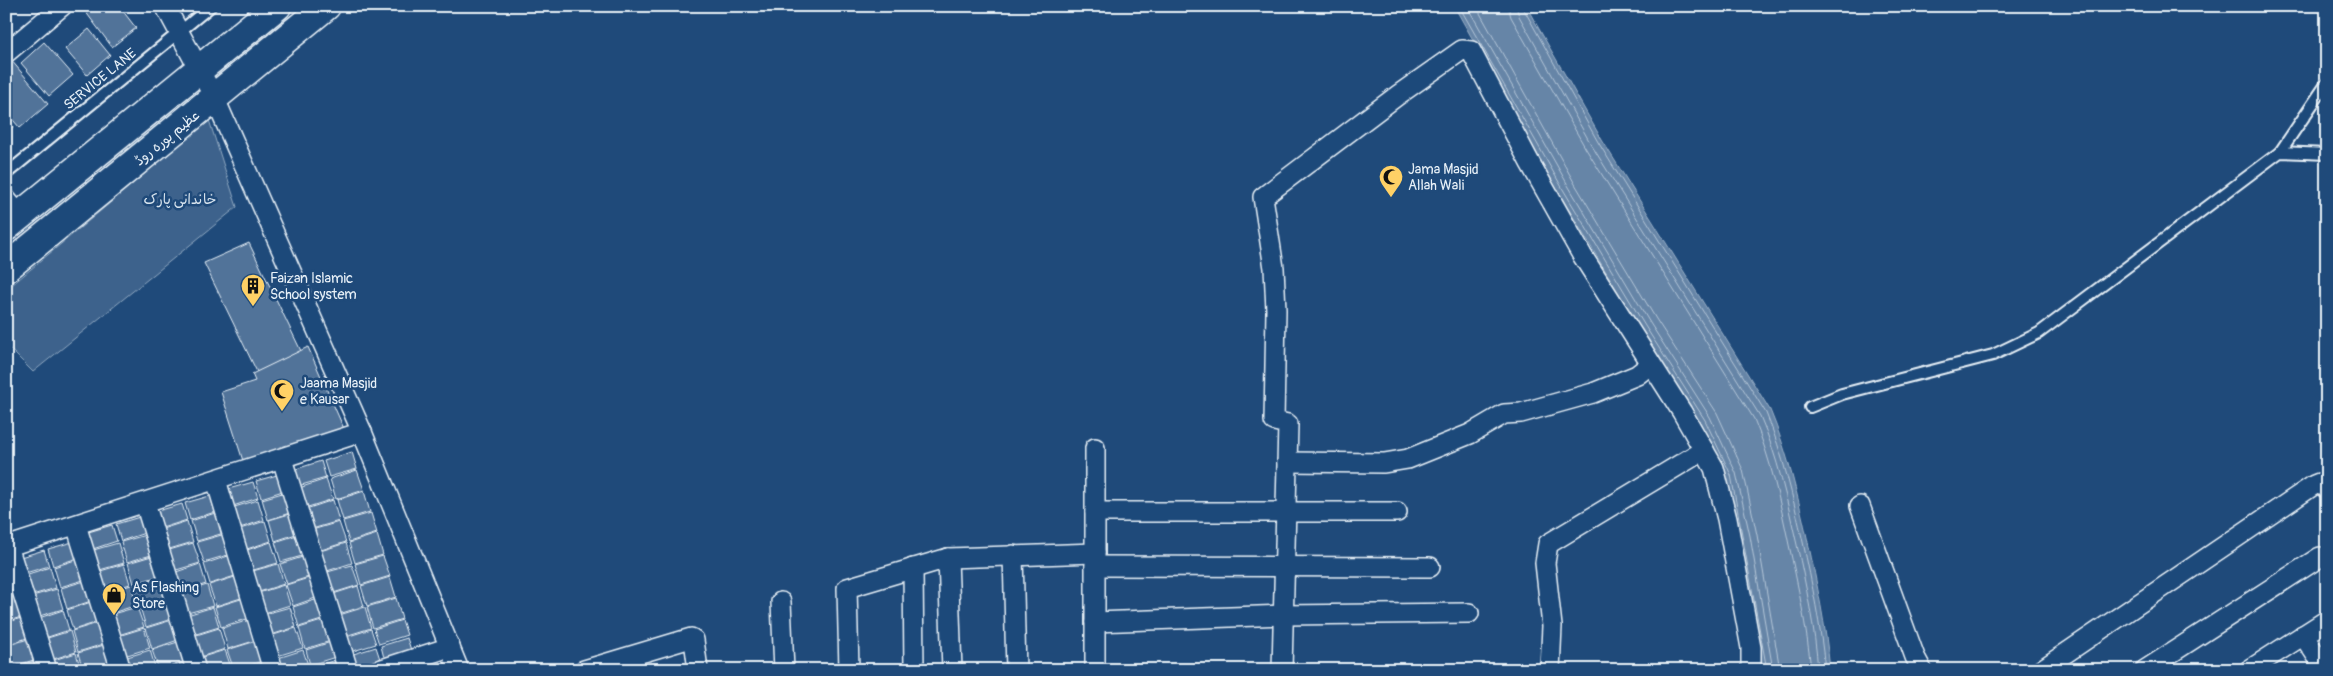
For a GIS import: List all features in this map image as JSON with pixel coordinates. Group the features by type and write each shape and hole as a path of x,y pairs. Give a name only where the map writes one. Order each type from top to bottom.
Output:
{"main road":[{"path":"11,214 198,70 277,6"},
{"name":"عظیم پورہ روڈ","path":"6,268 215,99 326,6"}],"street":[{"path":"7,51 62,6"},
{"path":"165,6 215,99 362,432 459,670"},
{"path":"1282,670 1288,424 1274,421 1276,310 1274,268 1263,197 1398,95 1462,50 1471,51 1577,247 1682,412 1714,468 1727,519 1750,648 1750,670"},
{"path":"1287,462 1384,463 1408,459 1470,434 1504,414 1522,413 1593,393 1636,375 1651,364"},
{"path":"47,670 7,547 362,432"},
{"path":"1095,448 1096,670"},
{"path":"1550,670 1552,626 1545,563 1548,544 1704,450"},
{"path":"282,459 348,670"},
{"path":"216,480 273,670"},
{"path":"2041,670 2314,485 2319,483 2327,489"},
{"path":"145,502 196,670"},
{"path":"1860,506 1915,657 1922,670"},
{"path":"1095,512 1397,512"},
{"path":"76,526 121,670"},
{"path":"849,670 847,588 948,558 1013,555 1284,565 1430,567"},
{"path":"1013,555 1016,670"},
{"path":"2144,670 2320,557"},
{"path":"948,558 952,670"},
{"path":"912,568 914,670"},
{"path":"781,602 784,670"},
{"path":"1095,622 1283,615 1469,613"},
{"path":"2249,670 2327,620"},
{"path":"2303,635 2326,670"},
{"path":"584,670 691,638 694,640 698,670"},
{"path":"379,670 450,647"}],"lane":[{"name":"SERVICE LANE","path":"6,174 211,6"},
{"path":"1810,407 1842,394 1993,355 2039,332 2280,152 2327,83"},
{"path":"2280,152 2327,154"}],"green space":[{"name":"خاندانی پارک","path":"209,120 237,207 33,372 6,345 6,290"}],"water":[{"path":"1454,6 1526,6 1602,140 1770,410 1787,459 1800,508 1821,606 1830,670 1762,670 1726,478 1700,422 1640,329 1559,193"}],"building":[{"path":"119,6 136,28 112,47 82,7"},
{"path":"89,29 110,55 87,75 65,49"},
{"path":"44,42 73,75 49,96 21,63"},
{"path":"11,60 48,104 20,128 6,112 6,64"},
{"path":"6,119 13,127 6,132"},
{"name":"Faizan Islamic School system","path":"249,243 301,351 257,372 204,263"},
{"name":"Jaama Masjid e Kausar","path":"308,347 345,431 244,464 221,392 255,381 252,374"},
{"path":"352,452 357,469 329,477 324,461"},
{"path":"321,461 326,478 298,486 293,470"},
{"path":"357,470 364,490 336,499 330,479"},
{"path":"284,473 289,489 261,498 256,481"},
{"path":"326,479 333,499 305,508 299,488"},
{"path":"253,482 258,498 230,507 225,490"},
{"path":"289,491 296,511 268,520 262,499"},
{"path":"364,491 370,512 343,520 337,500"},
{"path":"213,495 218,511 190,520 185,503"},
{"path":"258,500 264,520 237,529 231,508"},
{"path":"333,500 339,521 312,529 306,509"},
{"path":"182,504 187,520 159,529 154,512"},
{"path":"218,512 224,533 197,541 191,521"},
{"path":"296,512 302,532 275,541 269,520"},
{"path":"371,513 377,533 349,542 343,521"},
{"path":"143,516 148,532 121,541 116,524"},
{"path":"187,521 193,542 166,550 159,530"},
{"path":"265,521 271,541 244,550 237,530"},
{"path":"339,522 346,542 318,551 312,530"},
{"path":"112,525 117,541 90,550 85,533"},
{"path":"303,533 309,554 281,562 275,542"},
{"path":"149,534 155,554 127,562 121,542"},
{"path":"225,534 231,554 204,562 197,542"},
{"path":"377,534 383,555 355,563 349,543"},
{"path":"76,541 81,557 53,566 48,549"},
{"path":"271,542 278,563 250,571 244,551"},
{"path":"118,543 124,563 96,571 90,551"},
{"path":"193,543 200,563 173,571 166,551"},
{"path":"346,543 352,563 324,572 317,552"},
{"path":"44,550 49,566 22,574 17,558"},
{"path":"155,555 162,575 134,584 128,563"},
{"path":"231,555 238,575 210,584 204,564"},
{"path":"309,555 315,575 287,584 280,564"},
{"path":"383,556 390,576 361,585 355,564"},
{"path":"81,558 87,579 60,587 54,567"},
{"path":"124,564 130,584 103,593 97,572"},
{"path":"200,564 206,584 179,593 173,573"},
{"path":"278,564 284,584 256,593 249,572"},
{"path":"352,565 359,585 330,594 324,573"},
{"path":"50,567 56,588 29,596 22,576"},
{"path":"11,575 17,595 6,598 6,576"},
{"path":"162,576 168,597 141,605 134,585"},
{"path":"238,576 244,597 216,606 209,585"},
{"path":"315,576 321,596 293,606 286,585"},
{"path":"390,577 396,597 367,606 361,586"},
{"path":"88,580 94,600 67,609 61,588"},
{"path":"131,585 137,605 109,614 103,594"},
{"path":"207,585 213,606 184,614 178,594"},
{"path":"284,585 290,605 261,614 255,594"},
{"path":"358,586 364,606 336,615 330,595"},
{"path":"57,589 63,609 36,617 29,597"},
{"path":"17,596 24,616 6,622 6,599"},
{"path":"169,598 175,618 146,627 140,607"},
{"path":"244,598 250,618 221,627 215,607"},
{"path":"321,598 328,618 299,627 293,607"},
{"path":"396,598 402,619 373,628 367,607"},
{"path":"94,601 101,621 73,630 67,610"},
{"path":"137,607 144,627 115,636 109,615"},
{"path":"213,607 219,627 190,636 184,616"},
{"path":"290,607 296,627 268,636 261,615"},
{"path":"365,607 371,628 342,637 336,616"},
{"path":"63,610 69,630 42,639 36,619"},
{"path":"24,617 30,637 6,645 6,623"},
{"path":"175,619 181,639 152,649 146,628"},
{"path":"328,619 334,640 305,649 299,628"},
{"path":"250,620 257,640 228,649 222,628"},
{"path":"402,620 407,635 379,644 374,629"},
{"path":"101,622 107,643 78,652 72,631"},
{"path":"144,628 150,648 121,657 115,637"},
{"path":"219,628 225,649 197,658 190,637"},
{"path":"296,628 303,648 274,657 267,637"},
{"path":"371,629 376,644 347,653 343,638"},
{"path":"70,631 76,652 47,661 41,640"},
{"path":"31,638 37,659 8,668 6,646"},
{"path":"407,638 411,650 384,658 381,646"},
{"path":"181,641 187,661 159,670 152,650"},
{"path":"256,641 263,661 234,670 227,650"},
{"path":"334,641 339,656 310,665 306,650"},
{"path":"107,644 114,664 96,670 83,670 78,653"},
{"path":"376,647 380,659 353,667 350,655"},
{"path":"150,650 156,670 124,670 121,659"},
{"path":"225,650 232,670 200,670 196,659"},
{"path":"303,650 308,665 292,670 278,670 275,659"},
{"path":"76,653 81,670 49,670 47,662"},
{"path":"339,659 342,670 313,670 313,667"},
{"path":"37,660 40,670 8,670 8,669"},
{"path":"187,662 190,670 162,670"},
{"path":"263,663 265,670 240,670"}],"place":[{"name":"Jama Masjid Allah Wali","path":"1391,198"},
{"name":"Faizan Islamic School system","path":"253,307"},
{"name":"Jaama Masjid e Kausar","path":"282,412"},
{"name":"As Flashing Store","path":"114,616"}]}
